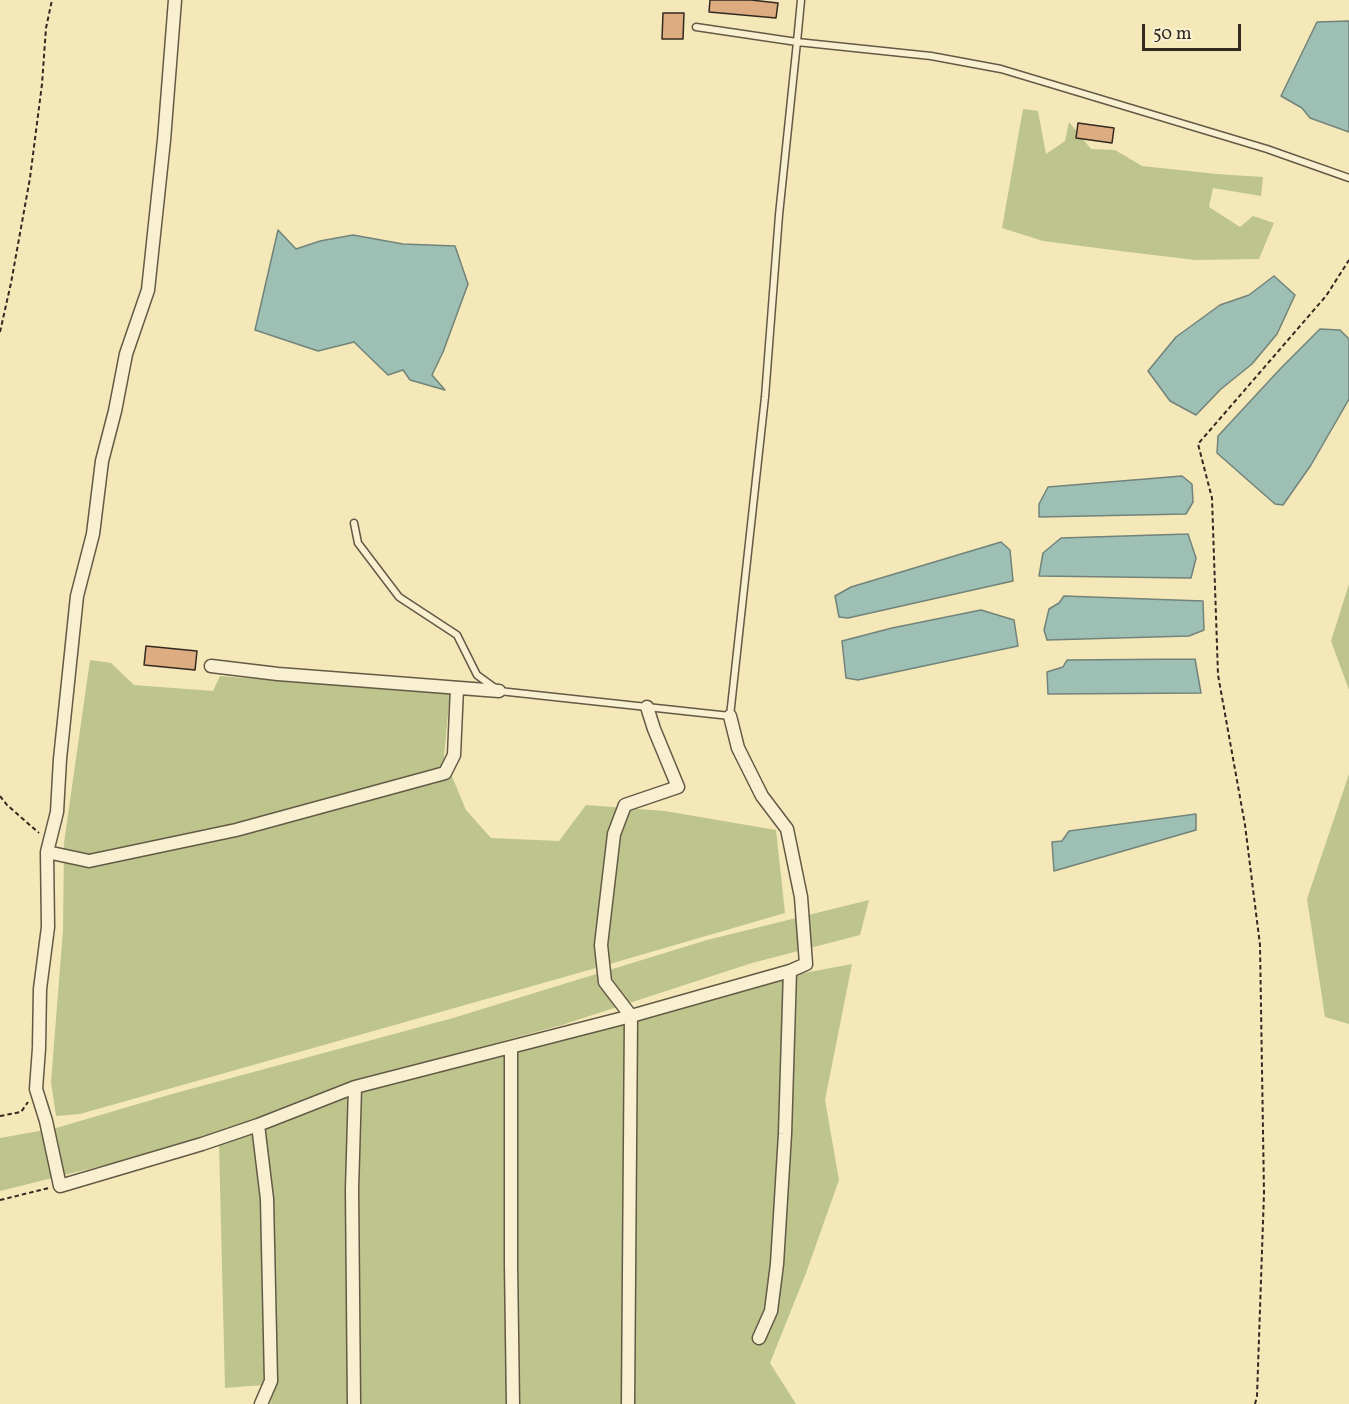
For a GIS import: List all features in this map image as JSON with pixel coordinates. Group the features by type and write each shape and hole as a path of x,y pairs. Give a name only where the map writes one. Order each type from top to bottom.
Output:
{"street":[{"path":"175,0 164,140 148,290 126,354 102,461 93,534 77,596 60,759 57,812 47,852 48,927 40,989 36,1089 46,1120 60,1186 202,1144 355,1087 631,1016 790,971 806,964 801,897 787,829 762,796 738,748 730,716"},
{"path":"211,666 278,674 499,691"},
{"path":"47,852 89,861 236,830 445,772 454,756 457,688"},
{"path":"628,1404 631,1016 605,982 601,945 614,834 625,805 678,787 647,707"},
{"path":"759,1338 771,1311 777,1264 790,971"},
{"path":"511,1047 513,1404"},
{"path":"354,1404 352,1189 355,1087"},
{"path":"258,1125 267,1199 270,1381 261,1404"}],"lane":[{"path":"354,523 358,543 399,597 457,635 477,675 499,691 730,716 765,397 778,214 801,0"},
{"path":"696,27 797,42 931,56 1001,69 1267,149 1349,178"}],"path":[{"path":"0,332 30,178 42,84 46,28 52,0"},
{"path":"1255,1404 1264,1193 1260,945 1245,825 1218,675 1212,498 1198,444 1326,296 1349,260"},
{"path":"0,796 7,805 39,831 47,852"},
{"path":"0,1116 21,1112 36,1089"},
{"path":"0,1200 60,1186"}],"green space":[{"path":"1023,109 1038,111 1046,154 1065,141 1069,122 1091,149 1115,150 1142,166 1263,177 1261,196 1213,188 1209,207 1240,227 1253,216 1274,223 1259,259 1195,260 1120,251 1043,241 1002,228"},
{"path":"1349,584 1349,690 1331,641"},
{"path":"90,660 111,663 134,685 213,691 220,676 450,693 444,757 466,810 491,838 559,841 586,805 665,811 776,830 785,913 80,1114 56,1116 51,1082 63,930 64,843"},
{"path":"1349,774 1349,1024 1325,1017 1307,899"},
{"path":"869,900 860,935 752,963 562,1025 373,1076 210,1139 0,1191 0,1138 56,1128 453,1018 707,940"},
{"path":"852,964 825,1100 839,1180 806,1273 770,1363 796,1404 270,1404 276,1384 225,1388 219,1145 351,1091 783,977"}],"water":[{"path":"1349,21 1349,132 1310,118 1302,108 1281,96 1317,22"},
{"path":"278,230 296,249 320,241 353,235 403,244 455,246 468,284 432,375 445,390 410,380 403,370 388,375 354,342 318,351 255,330"},
{"path":"1274,276 1295,295 1277,334 1252,364 1221,389 1196,415 1170,401 1148,371 1176,337 1220,305 1249,295"},
{"path":"1320,329 1340,330 1349,339 1349,399 1311,465 1283,505 1275,504 1217,453 1218,436"},
{"path":"1182,476 1192,484 1193,502 1186,514 1039,517 1039,504 1048,487"},
{"path":"1188,534 1196,558 1191,578 1039,576 1043,553 1061,538"},
{"path":"1001,542 1010,550 1013,581 848,618 839,617 835,596 851,587"},
{"path":"1064,596 1203,601 1204,630 1189,636 1047,640 1044,630 1049,609 1059,603"},
{"path":"981,610 1014,620 1018,646 858,680 846,678 842,641 892,628"},
{"path":"1195,659 1201,693 1048,694 1047,672 1063,667 1067,660"},
{"path":"1196,814 1196,830 1054,871 1052,842 1062,841 1069,831"}],"building":[{"path":"710,0 751,0 778,3 776,18 709,12"},
{"path":"663,13 684,13 683,39 662,39"},
{"path":"1078,123 1114,128 1112,143 1076,138"},
{"path":"146,646 197,651 195,670 144,665"}]}
